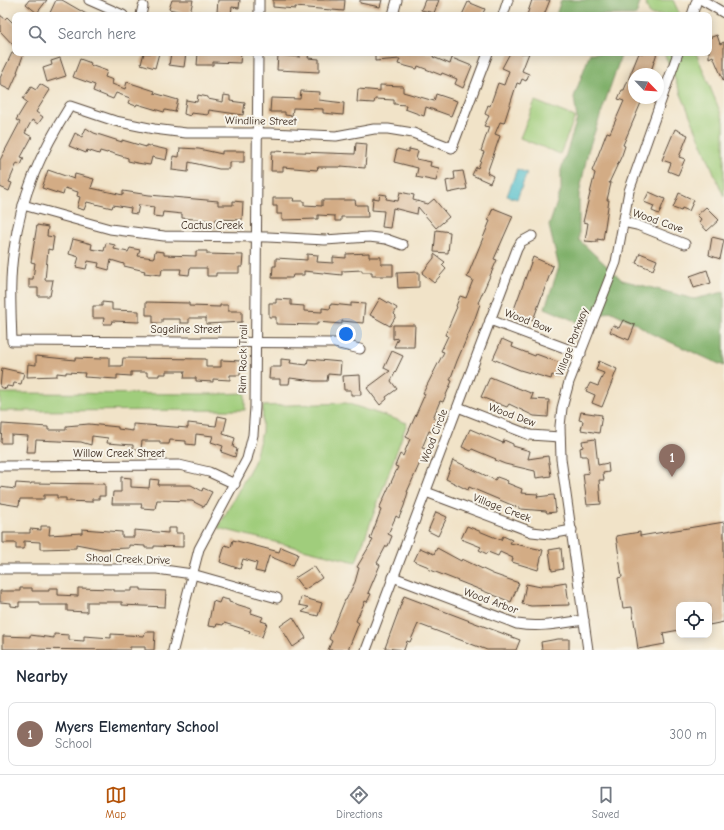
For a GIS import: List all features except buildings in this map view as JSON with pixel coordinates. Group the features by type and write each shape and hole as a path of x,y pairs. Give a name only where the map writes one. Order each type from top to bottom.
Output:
{"street":[{"path":"89,0 116,12"},
{"path":"259,0 259,12"},
{"path":"394,12 397,0"},
{"path":"504,12 508,0"},
{"path":"693,12 697,0"},
{"path":"702,0 724,12"},
{"name":"Rim Rock Trail","path":"173,650 192,574 203,540 245,464 253,434 256,342 258,56"},
{"name":"Windline Street","path":"23,205 41,156 70,106 115,121 154,130 186,133 257,133 336,136 374,128 388,128 413,133 452,148 487,56"},
{"name":"Village Parkway","path":"588,650 561,459 560,437 564,401 616,262 631,184 677,56"},
{"name":"Cactus Creek","path":"23,205 71,219 135,233 192,237 256,237 325,240 377,238 403,245"},
{"name":"Sageline Street","path":"23,205 15,244 12,272 12,341 335,343 360,349"},
{"name":"Wood Cave","path":"623,222 637,225 685,244"},
{"name":"Wood Circle","path":"366,650 517,249 521,242 532,236"},
{"name":"Wood Bow","path":"490,320 581,354"},
{"name":"Wood Dew","path":"458,408 530,435 560,437"},
{"name":"Willow Creek Street","path":"0,466 179,465 209,472 235,484"},
{"name":"Village Creek","path":"426,492 532,532 550,534 572,530"},
{"name":"Shoal Creek Drive","path":"0,569 157,569 192,574 277,598"},
{"name":"Wood Arbor","path":"393,577 517,624 546,626 584,620"}],"green space":[{"path":"561,0 641,0 637,12 557,12"},
{"path":"644,0 673,0 679,12 649,12"},
{"path":"589,56 621,56 588,151 579,195 579,240 622,280 694,299 724,292 724,366 650,333 637,324 610,311 582,324 545,308 559,267 549,226 561,190 561,170 577,119 574,97"},
{"path":"665,56 697,56 724,121 724,197"},
{"path":"535,101 575,117 560,154 520,138"},
{"path":"0,393 245,393 245,410 0,411"},
{"path":"346,403 407,423 356,562 218,528 254,462 262,432 263,406"}],"water":[{"path":"517,169 527,173 517,199 507,196"}],"place":[{"name":"Myers Elementary School","path":"672,477"}]}
